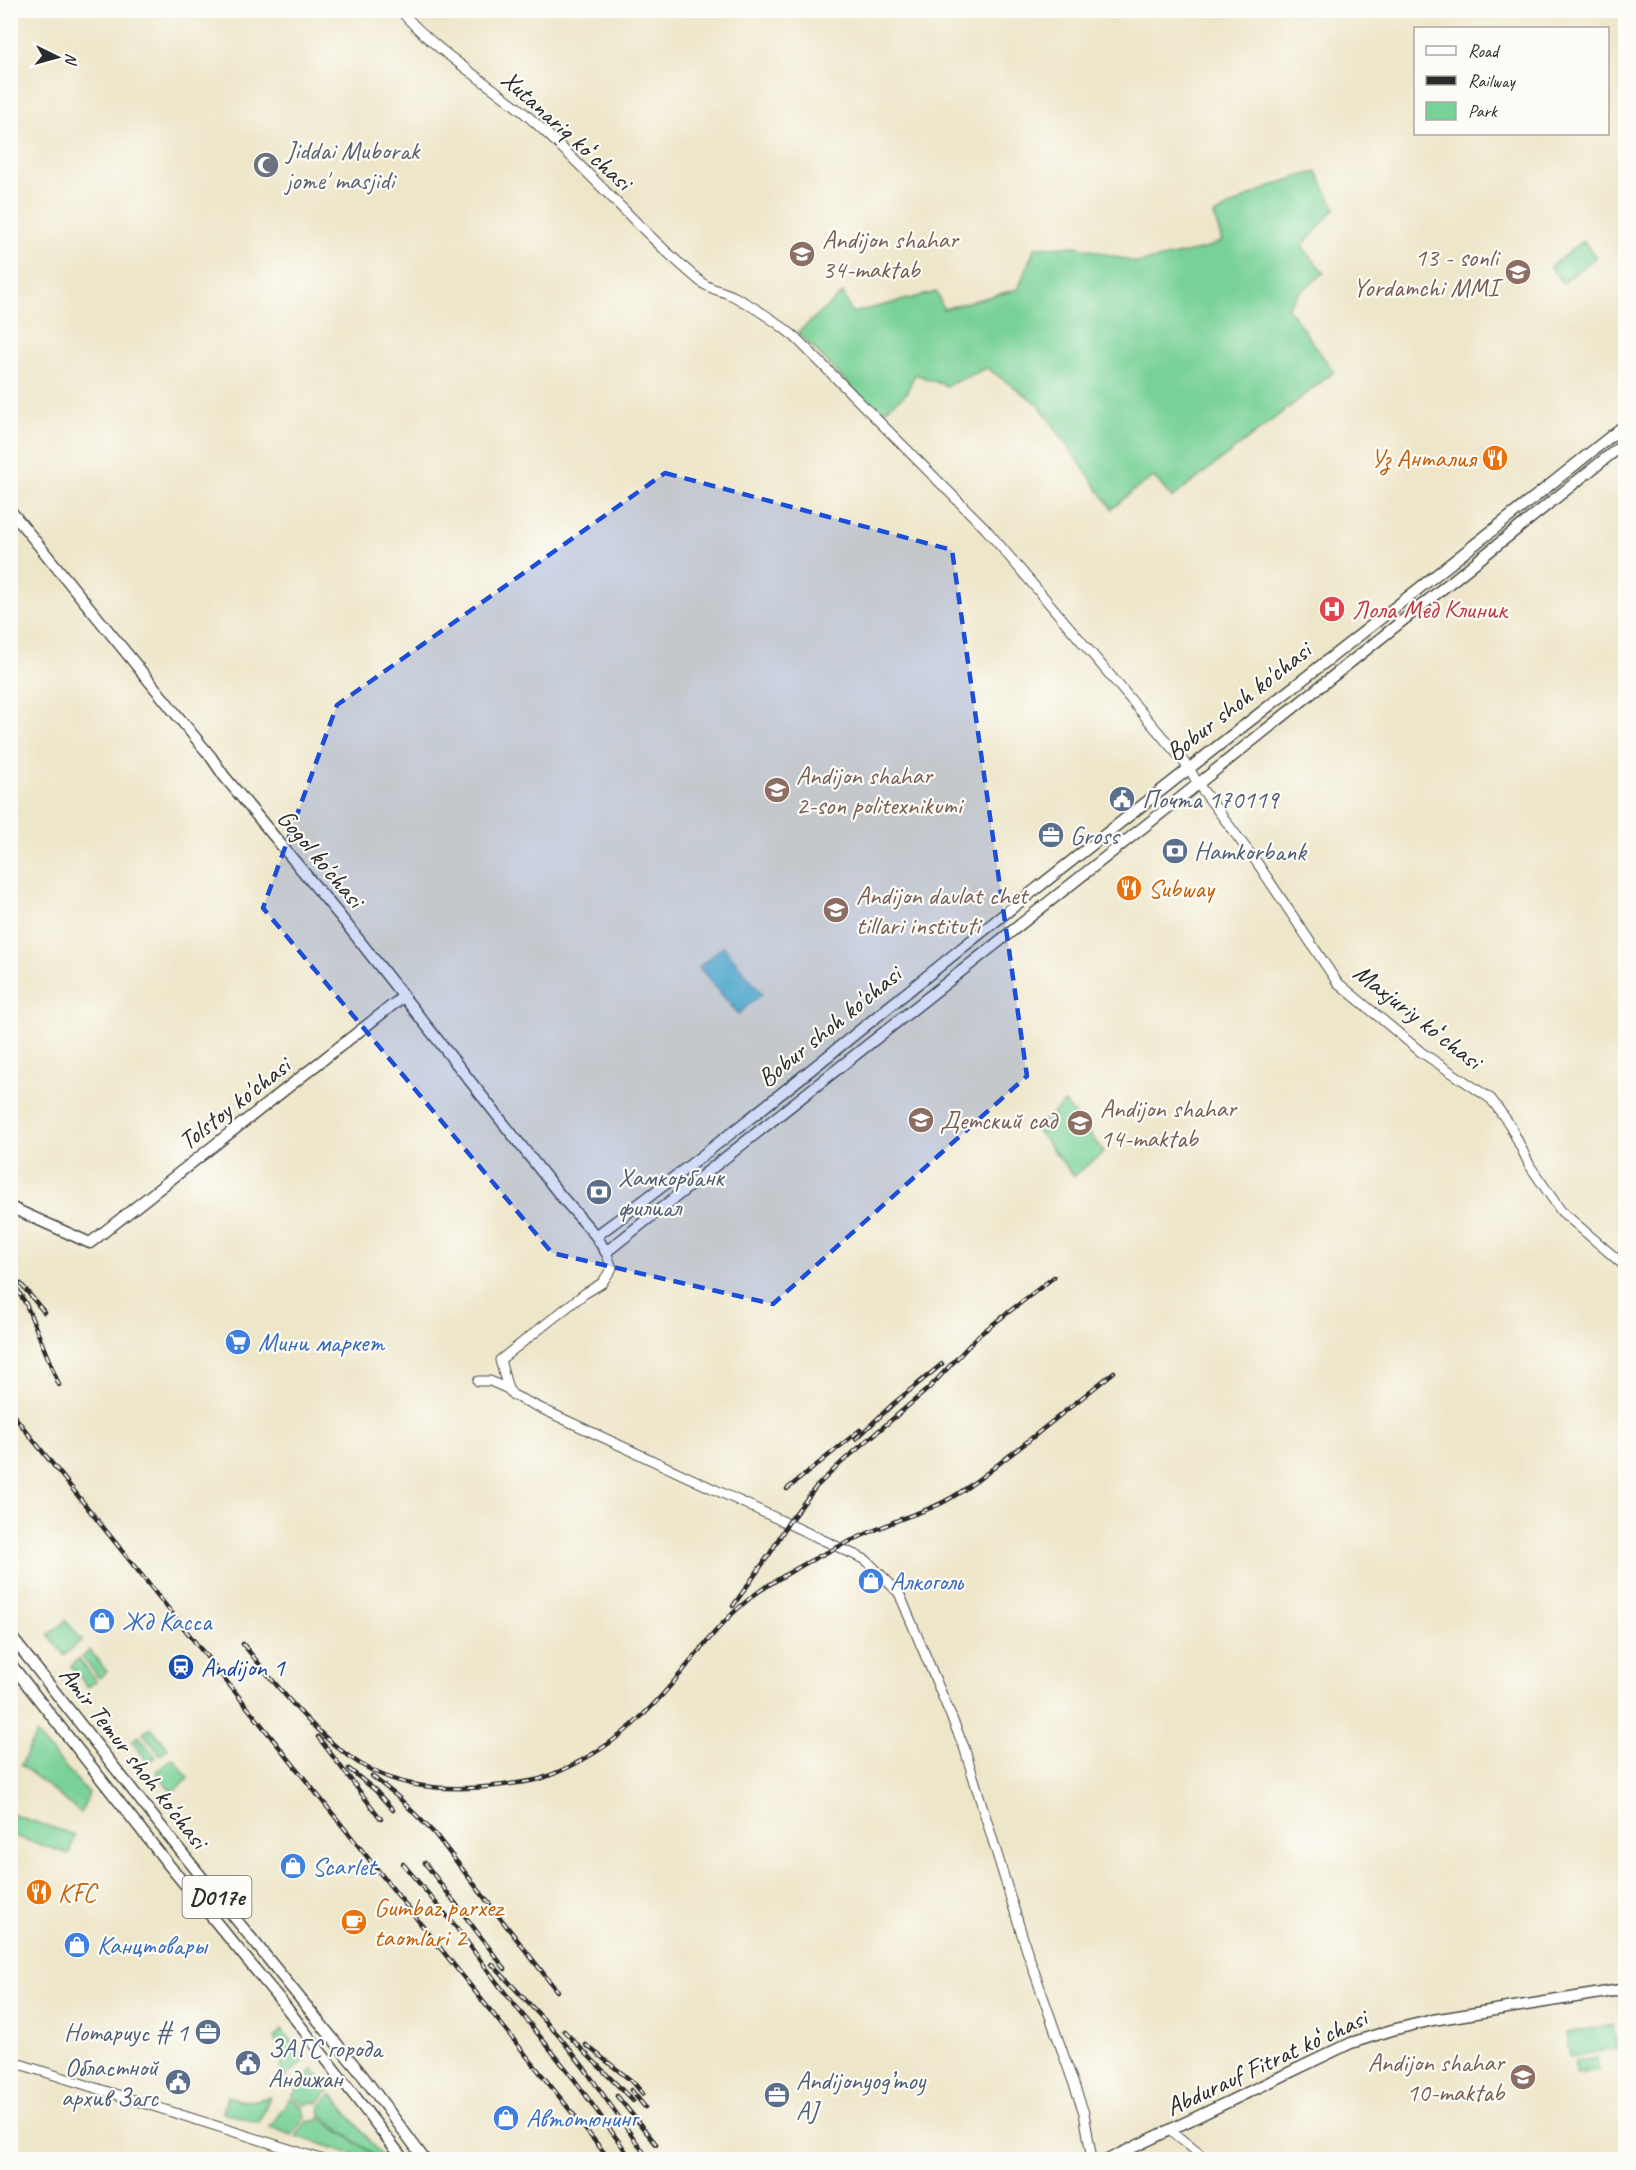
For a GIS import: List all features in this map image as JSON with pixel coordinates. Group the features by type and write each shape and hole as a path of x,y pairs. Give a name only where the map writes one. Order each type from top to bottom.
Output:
{"main road":[{"name":"Bobur shoh ko'chasi","path":"596,1236 717,1145 1189,768 1417,591 1626,424"},
{"name":"Bobur shoh ko'chasi","path":"606,1252 1626,442"},
{"name":"Gogol ko'chasi","path":"10,510 404,996 560,1195 596,1236 606,1252"},
{"name":"Tolstoy ko'chasi","path":"10,1207 90,1243 404,996"},
{"path":"717,1145 728,1157"},
{"path":"681,1173 691,1186"},
{"name":"Amir Temur shoh ko'chasi","path":"10,1635 349,2059 425,2160"},
{"name":"Amir Temur shoh ko'chasi","path":"10,1663 168,1864 282,2002 404,2160"},
{"path":"26,1685 40,1674"},
{"name":"Abdurauf Fitrat koʻchasi","path":"1107,2160 1351,2043 1372,2036 1433,2020 1626,1989"}],"street":[{"name":"Xutanariq koʻchasi","path":"400,10 412,24 456,62 530,119 573,157 704,284"},
{"name":"Maxjuriy koʻchasi","path":"704,284 734,297 778,323 813,353 985,528 1189,768 1198,784 1258,864 1337,982 1421,1052 1491,1099 1510,1125 1530,1166 1552,1200 1561,1211 1626,1267"},
{"path":"606,1252 612,1268 602,1283 584,1294 500,1360 508,1389 513,1395 866,1560 899,1593 964,1747 1028,1952 1084,2113 1092,2160"},
{"path":"478,1381 490,1381 508,1389"},
{"path":"10,2061 324,2160"},
{"path":"1171,2130 1207,2160"}],"highlighted area":[{"path":"665,473 952,550 1027,1076 773,1304 552,1253 263,908 337,705"}],"green space":[{"path":"1317,172 1335,209 1302,246 1324,273 1298,294 1287,307 1334,372 1172,498 1154,477 1112,509 1039,405 987,368 946,386 915,374 906,394 878,415 798,332 843,293 852,313 937,292 943,309 1018,289 1035,247 1077,246 1138,263 1204,249 1222,241 1214,215 1264,189"},
{"path":"1583,241 1596,257 1563,283 1550,267"},
{"path":"1065,1103 1104,1152 1074,1176 1035,1128"},
{"path":"66,1621 82,1640 64,1655 48,1635"},
{"path":"90,1650 107,1672 99,1678 82,1657"},
{"path":"79,1659 96,1681 88,1687 71,1666"},
{"path":"151,1727 168,1748 160,1755 143,1733"},
{"path":"36,1734 89,1794 81,1813 21,1765"},
{"path":"139,1736 156,1757 148,1763 132,1741"},
{"path":"173,1758 189,1778 172,1792 156,1772"},
{"path":"11,1814 75,1835 69,1854 11,1835"},
{"path":"1613,2025 1617,2049 1570,2057 1566,2033"},
{"path":"282,2030 305,2060 281,2081 282,2055 274,2038"},
{"path":"1597,2057 1599,2070 1577,2074 1574,2061"},
{"path":"313,2069 329,2090 317,2103 312,2102 305,2105 292,2096"},
{"path":"332,2094 384,2159 379,2159 321,2116 320,2105"},
{"path":"227,2096 249,2101 270,2096 259,2123 223,2112"},
{"path":"290,2098 303,2107 305,2117 292,2135 270,2127"},
{"path":"320,2118 379,2159 367,2159 296,2136 307,2121"}],"water":[{"path":"723,946 762,994 738,1014 699,967"}],"railway":[{"path":"733,1606 771,1552 788,1523 816,1487 929,1388 979,1335 1054,1277"},
{"path":"10,1278 26,1304 59,1385"},
{"path":"21,1284 44,1312"},
{"path":"856,1439 893,1404 942,1364"},
{"path":"243,1644 293,1704 321,1733 335,1746 367,1768 404,1782 443,1788 483,1787 540,1779 582,1760 633,1724 659,1699 728,1618 761,1590 839,1546 942,1503 958,1494 1114,1372"},
{"path":"10,1411 610,2160"},
{"path":"787,1489 860,1430"},
{"path":"318,1737 381,1819"},
{"path":"349,1769 375,1790 393,1810"},
{"path":"372,1776 398,1797 435,1834 557,1991"},
{"path":"425,1863 505,1969"},
{"path":"403,1864 456,1927 574,2079 632,2160"},
{"path":"492,1964 559,2036 649,2160"},
{"path":"564,2031 633,2101"},
{"path":"586,2045 633,2082 643,2094"},
{"path":"631,2090 645,2107"},
{"path":"617,2096 656,2144"}],"place":[{"name":"Jiddai Muborak jome' masjidi","path":"266,165"},
{"name":"Andijon shahar 34-maktab","path":"802,254"},
{"name":"13 - sonli Yordamchi MMI","path":"1518,272"},
{"name":"Уз Анталия","path":"1495,458"},
{"name":"Лола Мед Клиник","path":"1332,609"},
{"name":"Andijon shahar 2-son politexnikumi","path":"777,790"},
{"name":"Почта 170119","path":"1122,799"},
{"name":"Gross","path":"1051,835"},
{"name":"Hamkorbank","path":"1175,851"},
{"name":"Subway","path":"1129,888"},
{"name":"Andijon davlat chet tillari instituti","path":"836,910"},
{"name":"Детский сад","path":"921,1120"},
{"name":"Andijon shahar 14-maktab","path":"1080,1123"},
{"name":"Хамкорбанк филиал","path":"599,1192"},
{"name":"Мини маркет","path":"238,1342"},
{"name":"Алкоголь","path":"871,1581"},
{"name":"Жд Касса","path":"102,1621"},
{"name":"Andijon 1","path":"181,1667"},
{"name":"Scarlet","path":"293,1866"},
{"name":"KFC","path":"39,1892"},
{"name":"Gumbaz parxez taomlari 2","path":"354,1922"},
{"name":"Канцтовары","path":"77,1945"},
{"name":"Нотариус # 1","path":"208,2032"},
{"name":"ЗАГС города Андижан","path":"248,2063"},
{"name":"Andijon shahar 10-maktab","path":"1523,2077"},
{"name":"Областной архив Загс","path":"178,2082"},
{"name":"Andijonyog’moy AJ","path":"777,2095"},
{"name":"Автотюнинг","path":"506,2118"}]}
